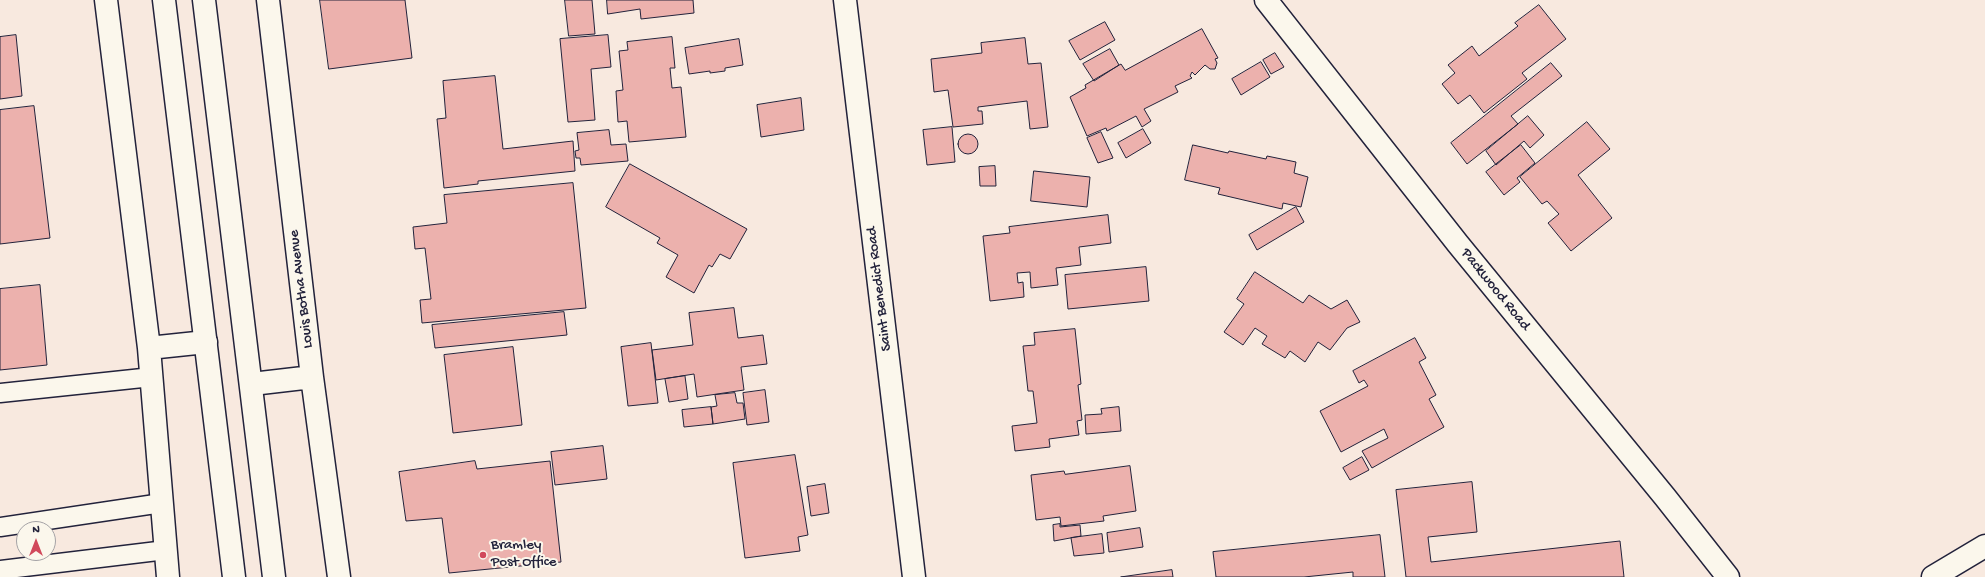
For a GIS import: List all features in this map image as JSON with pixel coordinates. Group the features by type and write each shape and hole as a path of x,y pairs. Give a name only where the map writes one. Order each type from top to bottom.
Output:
{"street":[{"path":"106,0 149,348 168,577"},
{"path":"164,0 234,577"},
{"path":"204,0 252,384 274,577"},
{"name":"Louis Botha Avenue","path":"268,0 312,377 339,577"},
{"name":"Saint Benedict Road","path":"845,0 914,577"},
{"name":"Packwood Road","path":"1266,0 1458,244 1665,497 1728,577"},
{"path":"149,348 206,342"},
{"path":"252,384 312,377"},
{"path":"1933,577 1985,546"}],"lane":[{"path":"0,394 152,377"},
{"path":"0,527 162,503"},
{"path":"0,570 166,550"}],"building":[{"path":"320,0 405,0 412,58 329,69"},
{"path":"565,0 592,0 595,34 569,36"},
{"path":"607,0 693,0 694,13 641,19 640,9 608,14"},
{"path":"1539,5 1566,39 1522,73 1527,79 1484,113 1470,95 1458,104 1442,84 1455,73 1448,65 1472,46 1479,56 1518,26 1515,23"},
{"path":"1105,22 1115,40 1080,60 1069,41"},
{"path":"1202,29 1218,58 1215,59 1217,63 1215,69 1210,69 1205,65 1195,75 1192,72 1190,76 1192,78 1175,86 1178,92 1144,109 1151,121 1142,127 1136,116 1107,131 1106,128 1087,136 1070,97 1086,88 1085,85 1121,64 1125,70"},
{"path":"16,35 22,96 0,99 0,37"},
{"path":"608,35 611,67 591,69 595,120 568,122 560,39"},
{"path":"672,37 675,68 670,68 672,88 681,87 686,137 629,142 627,121 618,122 616,91 623,90 619,51 628,50 627,42"},
{"path":"1025,38 1028,64 1041,63 1048,127 1030,129 1027,101 978,107 978,111 982,111 983,124 953,127 948,90 934,92 931,59 982,53 981,43"},
{"path":"739,39 743,65 725,68 725,71 710,73 710,71 689,74 685,48"},
{"path":"1110,49 1119,65 1094,81 1083,64"},
{"path":"1275,53 1284,67 1271,74 1263,60"},
{"path":"1261,62 1270,77 1241,95 1232,79"},
{"path":"1551,63 1562,76 1511,116 1518,124 1467,164 1451,143"},
{"path":"495,76 503,149 573,141 575,171 478,181 478,184 444,188 437,119 446,118 443,81"},
{"path":"801,98 804,130 761,137 757,105"},
{"path":"34,106 50,238 0,244 0,110"},
{"path":"1528,116 1544,135 1530,148 1524,141 1496,165 1486,151"},
{"path":"1587,122 1610,149 1578,175 1612,218 1571,251 1548,223 1559,214 1547,201 1542,204 1520,177"},
{"path":"952,127 955,162 927,165 923,130"},
{"path":"1143,129 1151,143 1126,158 1118,143"},
{"path":"609,130 611,145 626,144 628,161 581,165 580,158 576,158 575,151 579,150 577,133"},
{"path":"1101,132 1113,158 1098,163 1087,138"},
{"path":"964,134 972,134 978,140 978,148 972,154 964,154 958,148 958,140"},
{"path":"1193,145 1228,153 1229,151 1266,159 1267,156 1296,162 1294,173 1308,177 1301,207 1283,203 1282,209 1218,194 1220,188 1185,180"},
{"path":"1521,145 1535,163 1517,178 1520,182 1504,195 1486,172"},
{"path":"630,164 747,229 730,259 720,254 712,267 709,265 694,293 666,277 678,255 657,243 660,238 606,207"},
{"path":"995,166 996,186 980,186 979,167"},
{"path":"1034,171 1090,177 1087,207 1031,201"},
{"path":"573,183 586,308 422,323 420,300 431,299 425,248 415,249 413,227 447,223 444,195"},
{"path":"1296,207 1304,222 1257,250 1249,235"},
{"path":"1108,215 1111,243 1079,247 1081,265 1056,268 1058,285 1031,288 1030,272 1017,273 1018,283 1023,282 1024,297 990,301 983,236 1010,233 1009,227"},
{"path":"1146,267 1149,301 1068,309 1065,275"},
{"path":"1255,272 1303,303 1309,295 1331,309 1347,300 1360,322 1347,328 1330,350 1318,342 1305,362 1290,351 1285,358 1262,344 1267,336 1255,328 1243,345 1224,332 1244,304 1237,299"},
{"path":"40,285 47,365 0,370 0,289"},
{"path":"734,308 738,338 763,335 767,364 741,367 744,390 697,397 694,374 656,380 652,350 693,345 689,313"},
{"path":"564,312 567,335 435,348 432,325"},
{"path":"1075,329 1081,384 1078,385 1082,420 1077,421 1079,435 1049,439 1050,447 1015,451 1012,426 1037,423 1033,391 1028,391 1023,346 1035,345 1034,333"},
{"path":"1415,338 1426,358 1419,362 1436,395 1429,399 1444,427 1372,468 1362,451 1388,438 1384,429 1341,452 1320,411 1368,386 1364,380 1359,383 1353,371"},
{"path":"651,343 658,403 628,406 621,347"},
{"path":"513,347 522,425 453,433 444,355"},
{"path":"685,376 688,399 669,402 665,379"},
{"path":"765,390 769,422 747,425 743,393"},
{"path":"735,393 737,403 743,403 745,419 713,424 711,407 717,406 715,395"},
{"path":"711,407 713,424 684,427 682,410"},
{"path":"1119,407 1121,431 1086,434 1085,415 1102,414 1101,409"},
{"path":"603,446 607,479 555,485 551,452"},
{"path":"795,455 808,535 798,537 800,551 745,558 733,463"},
{"path":"1362,457 1369,470 1350,480 1343,468"},
{"path":"475,461 477,469 550,461 561,562 449,573 442,518 406,521 399,472"},
{"path":"1130,466 1136,511 1103,516 1104,521 1061,526 1060,517 1036,520 1031,475 1064,471 1065,474"},
{"path":"1472,482 1477,532 1428,537 1431,562 1620,541 1624,577 1406,577 1396,490"},
{"path":"825,484 829,513 811,516 807,487"},
{"path":"1060,524 1060,527 1080,525 1081,536 1054,541 1053,525"},
{"path":"1140,528 1143,547 1109,552 1107,533"},
{"path":"1102,534 1104,553 1074,556 1071,538"},
{"path":"1380,535 1385,577 1353,577 1353,572 1304,577 1216,577 1213,552"},
{"path":"1172,570 1173,577 1121,577"}],"place":[{"name":"Bramley Post Office","path":"483,555"}]}
